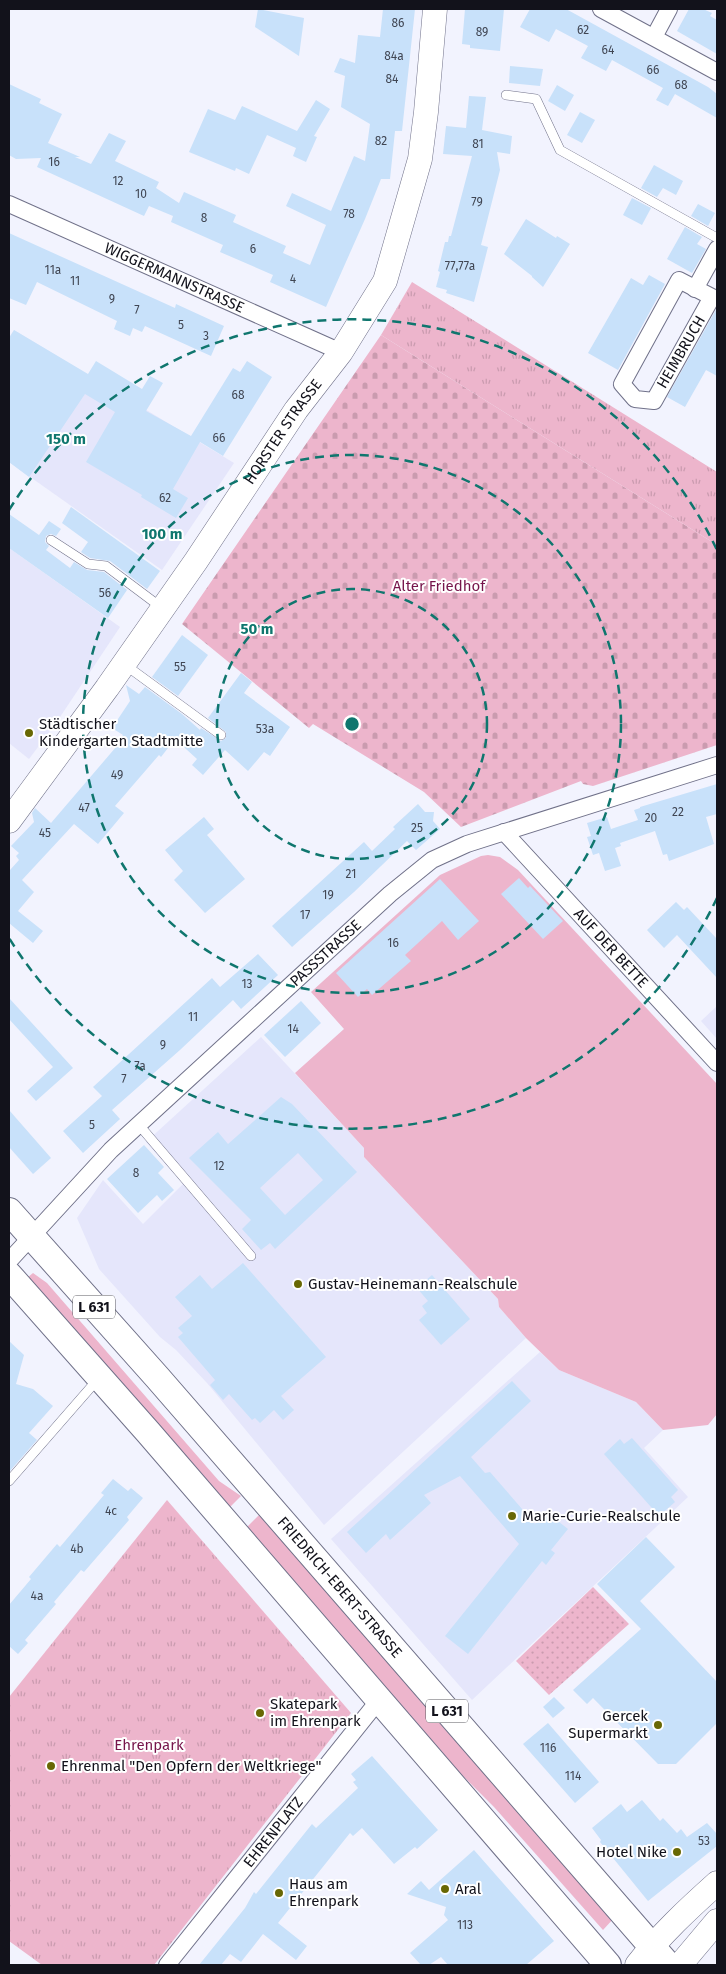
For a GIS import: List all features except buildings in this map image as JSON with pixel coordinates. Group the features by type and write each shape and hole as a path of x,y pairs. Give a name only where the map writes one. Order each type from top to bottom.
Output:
{"main road":[{"name":"HORSTER STRASSE","path":"12,815 124,664 296,410 341,352 385,281 420,159 435,9"},
{"name":"FRIEDRICH-EBERT-STRASSE","path":"9,1211 157,1377 652,1959"},
{"name":"L 631","path":"9,1275 100,1377 608,1965"},
{"path":"652,1959 679,1917 717,1883"},
{"path":"680,1965 717,1921"}],"street":[{"path":"601,9 717,72"},
{"path":"654,37 669,9"},
{"name":"WIGGERMANNSTRASSE","path":"9,204 341,352"},
{"path":"696,289 717,249"},
{"name":"HEIMBRUCH","path":"679,280 696,289 712,297 654,401 635,399 622,384 674,288 679,280"},
{"name":"PASSSTRASSE","path":"9,1261 111,1150 390,894 432,860 449,851 504,832 717,765"},
{"name":"AUF DER BETTE","path":"504,832 717,1063"},
{"name":"EHRENPLATZ","path":"167,1965 379,1700"}],"lane":[{"path":"506,95 536,99 560,150 717,238"},
{"path":"51,540 88,564 106,566 163,608"},
{"path":"124,664 220,735"},
{"path":"139,1125 252,1256"},
{"path":"9,1481 100,1377"}],"shaded area":[{"path":"14,330 234,463 162,570 9,462 9,338"},
{"path":"9,548 120,627 56,723 29,759 9,743"},
{"path":"717,1006 717,1039 701,1021"},
{"name":"Gustav-Heinemann-Realschule","path":"261,1037 364,1148 364,1157 498,1299 499,1307 526,1338 324,1525 207,1383 176,1350 160,1337 99,1269 77,1218 103,1180 143,1224 183,1184 146,1142"},
{"name":"Marie-Curie-Realschule","path":"540,1352 559,1370 636,1402 663,1430 644,1448 688,1497 472,1700 331,1539"}],"green space":[{"path":"412,282 717,472 717,545 381,335"},
{"name":"Alter Friedhof","path":"381,335 717,545 717,745 593,786 583,784 581,781 461,827 424,792 313,724 309,728 182,624"},
{"path":"481,856 500,857 518,870 717,1084 717,1414 708,1425 663,1430 636,1402 559,1370 526,1338 499,1307 498,1299 364,1157 364,1148 295,1073 344,1029 311,992 440,875"},
{"path":"33,1273 47,1283 219,1481 241,1496 227,1510 27,1278"},
{"name":"Ehrenpark","path":"167,1500 351,1713 154,1965 42,1965 9,1941 9,1697"},
{"path":"259,1515 348,1614 418,1698 614,1918 603,1930 494,1807 451,1764 244,1530"},
{"path":"593,1587 629,1624 549,1695 516,1661"}],"place":[{"name":"Städtischer Kindergarten Stadtmitte","path":"29,733"},
{"name":"Gustav-Heinemann-Realschule","path":"298,1284"},
{"name":"Marie-Curie-Realschule","path":"512,1516"},
{"name":"Skatepark im Ehrenpark","path":"260,1713"},
{"name":"Gercek Supermarkt","path":"658,1725"},
{"name":"Ehrenmal \"Den Opfern der Weltkriege\"","path":"51,1766"},
{"name":"Hotel Nike","path":"677,1852"},
{"name":"Aral","path":"445,1889"},
{"name":"Haus am Ehrenpark","path":"279,1893"}]}
